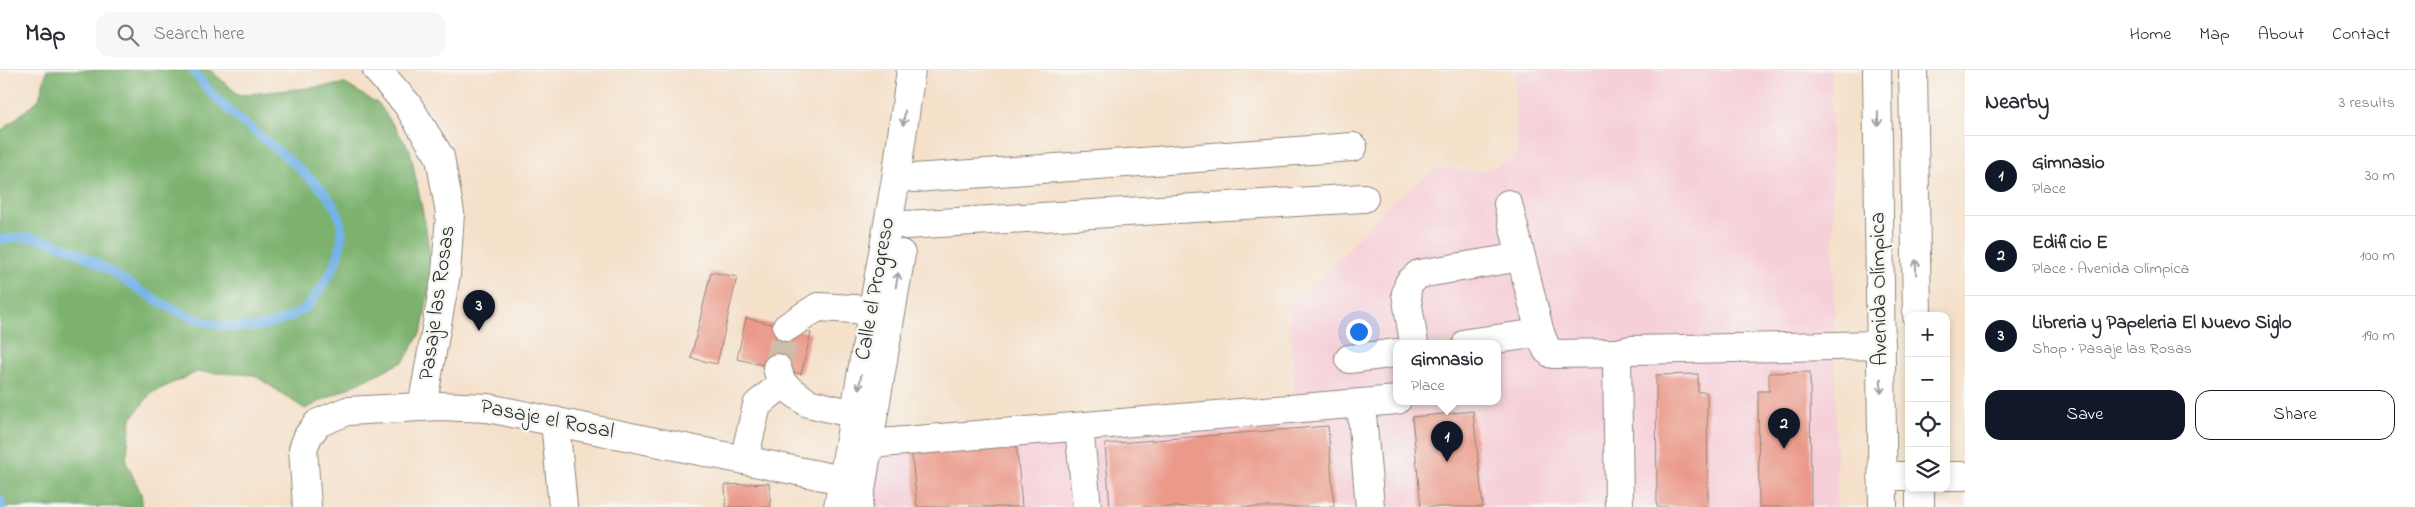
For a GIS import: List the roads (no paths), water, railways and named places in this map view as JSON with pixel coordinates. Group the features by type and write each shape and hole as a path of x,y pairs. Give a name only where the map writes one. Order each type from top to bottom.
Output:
{"street":[{"name":"Pasaje las Rosas","path":"377,70 407,104 440,158 450,213 446,274 422,407"},
{"name":"Calle el Progreso","path":"838,507 854,490 865,426 882,313 896,179 912,70"},
{"name":"Calle el Progreso","path":"882,313 906,225 931,70"},
{"name":"Avenida Olímpica","path":"1878,70 1881,345 1895,476 1882,507"},
{"name":"Avenida Olímpica","path":"1913,70 1917,312"},
{"path":"914,178 1353,147"},
{"path":"906,225 1364,198"},
{"path":"1508,204 1540,333 1547,350 1552,354 1617,353 1631,350 1881,345"},
{"path":"1414,340 1406,293 1409,283 1419,274 1521,257"},
{"path":"787,327 818,307 882,313"},
{"path":"1488,340 1540,333"},
{"path":"1349,359 1393,353"},
{"path":"1617,353 1619,507"},
{"path":"744,460 757,405 779,376 808,403 865,426 1079,427 1393,400"},
{"path":"1361,403 1370,507"},
{"name":"Pasaje el Rosal","path":"306,507 304,449 308,436 318,423 347,411 467,405 744,460 854,490"},
{"path":"556,422 563,507"},
{"path":"1079,427 1087,507"},
{"path":"1950,476 1965,476"},
{"path":"1920,492 1920,507"}],"waterway":[{"path":"0,240 33,238 65,247 97,263 162,303 196,319 232,327 270,324 292,316 306,307 336,262 342,233 338,214 330,199 318,185 231,112 204,85 193,70"},
{"path":"0,499 2,507"}],"tunnel":[{"path":"777,368 787,327"}],"place":[{"name":"Libreria y Papeleria El Nuevo Siglo","path":"479,331"},
{"name":"Edificio E","path":"1784,449"},
{"name":"Gimnasio","path":"1447,462"}]}
